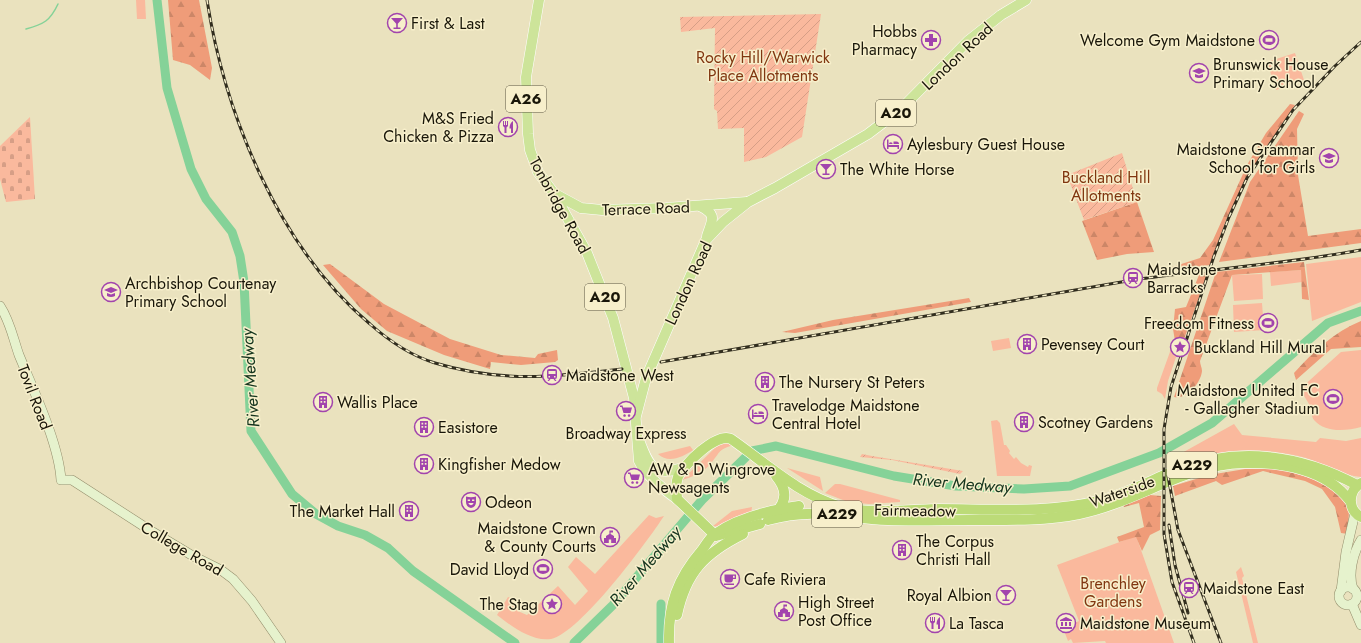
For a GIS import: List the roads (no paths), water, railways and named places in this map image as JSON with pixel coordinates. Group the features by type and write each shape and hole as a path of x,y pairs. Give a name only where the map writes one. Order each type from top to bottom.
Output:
{"highway":[{"name":"A229","path":"676,643 676,617 691,576 709,554 742,534 752,530 778,510 784,500 784,488 769,468 733,440 725,437 716,440 686,466 678,478 678,499"},
{"name":"Waterside","path":"997,515 1086,504 1122,494 1179,469 1205,461 1243,456 1293,460 1341,476 1359,484"},
{"name":"Waterside","path":"997,515 1079,514 1122,501 1206,468 1243,463 1276,464 1306,471 1328,480 1344,492 1358,515"},
{"name":"Fairmeadow","path":"769,468 808,493 841,506 874,510 997,515"},
{"path":"1350,501 1353,490 1359,484"},
{"path":"678,499 713,533"},
{"path":"669,643 671,610 679,582 713,533 741,521 778,510 803,506 841,506"},
{"name":"Fairmeadow","path":"764,522 795,514 812,512 889,520 997,515"},
{"name":"A229","path":"713,533 764,522"}],"main road":[{"name":"Tonbridge Road","path":"539,0 526,77 530,150 538,172 553,192 568,218 598,278 613,318 630,380"},
{"name":"London Road","path":"636,416 646,378 706,240 726,218 748,202 776,188 868,134 907,104 968,41 1001,15 1026,0"},
{"name":"Terrace Road","path":"553,192 565,201 581,208 602,210 700,206 710,211 712,215 712,222 706,240"},
{"name":"London Road","path":"700,206 748,202"},
{"path":"568,218 581,208"},
{"name":"Tovil Road","path":"0,306 6,315 18,352 55,449 60,468 60,480"},
{"path":"630,380 646,378"},
{"name":"A20","path":"630,380 636,416 637,453 642,468 668,492 678,499"},
{"name":"A20","path":"636,432 650,466 657,470 667,470 686,466"},
{"name":"College Road","path":"60,480 72,480 193,556 221,570 242,588 281,643"},
{"path":"1358,515 1346,552 1340,596 1342,602 1346,605 1352,604 1356,601 1357,597 1350,577 1352,563 1361,540"},
{"path":"1341,591 1347,588 1353,588"},
{"path":"1352,604 1361,625"}],"waterway":[{"name":"River Medway","path":"157,0 167,88 191,169 206,199 232,232 240,256 244,282 251,431 292,494 316,514 338,526 365,535 388,548 413,571 515,643"},
{"path":"26,29 46,21 58,4"},
{"name":"River Medway","path":"574,643 613,605 702,500 752,451 776,446 894,476 956,486 1024,489 1070,486 1159,453 1212,423 1328,323 1361,311"},
{"path":"661,604 661,643"}],"railway":[{"path":"207,0 215,44 227,88 242,133 261,177 283,218 309,257 338,293 370,324 392,342 426,360 483,374 506,376 551,376 622,369"},
{"path":"1194,643 1172,582 1164,534 1164,429 1171,387 1214,256 1229,217 1247,178 1293,110 1335,66 1361,42"},
{"path":"661,362 1133,280 1304,259 1361,250"},
{"path":"1168,476 1178,530 1221,643"},
{"path":"1169,525 1175,565 1188,613"}],"place":[{"name":"First & Last","path":"397,23"},
{"name":"Hobbs Pharmacy","path":"931,40"},
{"name":"Welcome Gym Maidstone","path":"1269,40"},
{"name":"Brunswick House Primary School","path":"1199,73"},
{"name":"M&S Fried Chicken & Pizza","path":"508,127"},
{"name":"Aylesbury Guest House","path":"893,144"},
{"name":"Maidstone Grammar School for Girls","path":"1329,158"},
{"name":"The White Horse","path":"826,169"},
{"name":"Maidstone Barracks","path":"1133,278"},
{"name":"Archbishop Courtenay Primary School","path":"111,292"},
{"name":"Freedom Fitness","path":"1268,323"},
{"name":"Pevensey Court","path":"1027,344"},
{"name":"Buckland Hill Mural","path":"1180,347"},
{"name":"Maidstone West","path":"552,375"},
{"name":"The Nursery St Peters","path":"765,382"},
{"name":"Maidstone United FC - Gallagher Stadium","path":"1333,399"},
{"name":"Wallis Place","path":"323,402"},
{"name":"Broadway Express","path":"626,411"},
{"name":"Travelodge Maidstone Central Hotel","path":"758,414"},
{"name":"Scotney Gardens","path":"1024,422"},
{"name":"Easistore","path":"424,427"},
{"name":"Kingfisher Medow","path":"424,464"},
{"name":"AW & D Wingrove Newsagents","path":"634,478"},
{"name":"Odeon","path":"471,502"},
{"name":"The Market Hall","path":"409,511"},
{"name":"Maidstone Crown & County Courts","path":"610,537"},
{"name":"The Corpus Christi Hall","path":"902,550"},
{"name":"David Lloyd","path":"543,569"},
{"name":"Cafe Riviera","path":"730,579"},
{"name":"Maidstone East","path":"1189,588"},
{"name":"Royal Albion","path":"1006,595"},
{"name":"The Stag","path":"552,604"},
{"name":"High Street Post Office","path":"784,611"},
{"name":"La Tasca","path":"935,623"},
{"name":"Maidstone Museum","path":"1066,623"}],"park label":[{"name":"Rocky Hill/Warwick Place Allotments","path":"763,66"},
{"name":"Buckland Hill Allotments","path":"1106,186"},
{"name":"Brenchley Gardens","path":"1113,592"}]}
